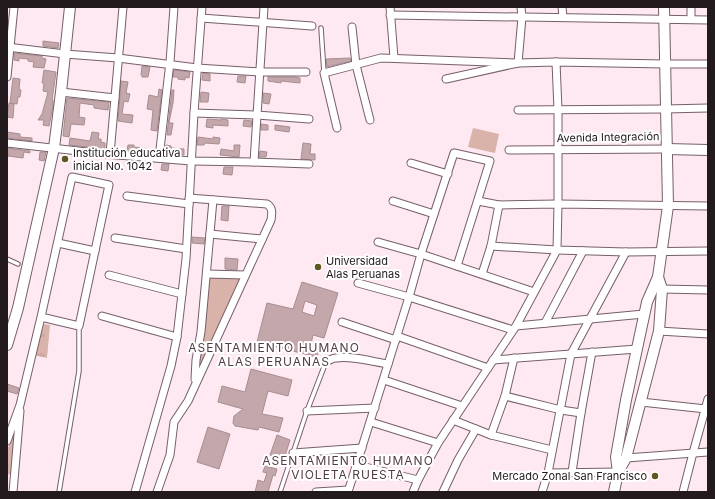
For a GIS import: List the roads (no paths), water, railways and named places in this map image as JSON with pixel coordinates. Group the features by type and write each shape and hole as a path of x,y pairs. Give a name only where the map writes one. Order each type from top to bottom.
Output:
{"street":[{"path":"7,77 14,7"},
{"path":"7,345 18,308 54,148 70,7"},
{"path":"110,154 123,7"},
{"path":"159,158 170,65 174,7"},
{"path":"135,492 171,366 177,337 186,249 202,7"},
{"path":"254,162 264,7"},
{"path":"390,7 394,58"},
{"path":"518,63 522,17 521,7"},
{"path":"562,7 562,17"},
{"path":"618,472 616,457 626,400 647,302 658,277 668,206 664,7"},
{"path":"691,7 691,19"},
{"path":"390,15 664,18 708,20"},
{"path":"201,18 312,26"},
{"path":"352,27 356,65 370,120"},
{"path":"9,47 197,68 260,72 306,72"},
{"path":"337,128 324,73 381,58 518,63 708,64"},
{"path":"413,492 438,443 515,328 557,250 558,110 556,62"},
{"path":"446,79 518,63"},
{"path":"61,92 114,98"},
{"path":"518,110 708,108"},
{"path":"194,113 257,115 309,119"},
{"path":"7,143 191,161 309,164"},
{"name":"Avenida Integración","path":"509,150 708,150"},
{"path":"316,492 348,491 384,380 421,254 454,153 490,161 458,266"},
{"path":"411,163 448,174"},
{"path":"7,441 20,405 72,177 109,185 79,326 41,317"},
{"path":"127,196 189,201 213,200 262,203 270,206 272,211 271,220 188,401 174,422 170,455 157,492"},
{"path":"195,383 196,360 201,332 213,200"},
{"path":"394,201 434,214"},
{"path":"478,201 499,205 558,204 708,206"},
{"path":"482,274 491,246 499,205"},
{"path":"210,234 262,239"},
{"path":"115,238 186,249"},
{"path":"378,242 421,254 534,292"},
{"path":"58,243 94,250"},
{"path":"491,246 626,252 708,251"},
{"path":"545,323 583,251"},
{"path":"542,492 548,473 571,354 626,252"},
{"path":"206,274 246,275"},
{"path":"109,275 182,294"},
{"path":"614,492 618,472 626,458 659,331 662,289 658,277"},
{"path":"358,283 515,328 590,318 644,314"},
{"path":"662,289 708,290"},
{"path":"102,316 177,337"},
{"path":"342,322 488,368"},
{"path":"659,331 708,334"},
{"path":"493,360 636,349"},
{"path":"572,472 592,352"},
{"path":"327,361 343,357 388,364"},
{"path":"491,435 505,396 514,358"},
{"path":"384,380 462,406"},
{"path":"505,396 561,410 581,413"},
{"path":"641,402 707,404 683,492"},
{"path":"13,492 20,405"},
{"path":"307,411 375,408"},
{"path":"453,420 491,435 552,450"},
{"path":"370,422 438,443"},
{"path":"443,492 458,460 476,429"},
{"path":"293,453 362,448"},
{"path":"626,458 708,452"},
{"path":"357,465 418,480"},
{"path":"548,473 618,472"}],"lane":[{"path":"321,28 324,73"},
{"path":"7,259 18,264"},
{"path":"59,492 79,370 79,326"},
{"path":"280,492 307,411 327,361"}],"place":[{"name":"Institución educativa inicial No. 1042","path":"65,159"},
{"name":"Universidad Alas Peruanas","path":"318,267"},
{"name":"Mercado Zonal San Francisco","path":"655,476"}],"district":[{"name":"ASENTAMIENTO HUMANO ALAS PERUANAS","path":"274,355"},
{"name":"ASENTAMIENTO HUMANO VIOLETA RUESTA","path":"348,468"}]}
